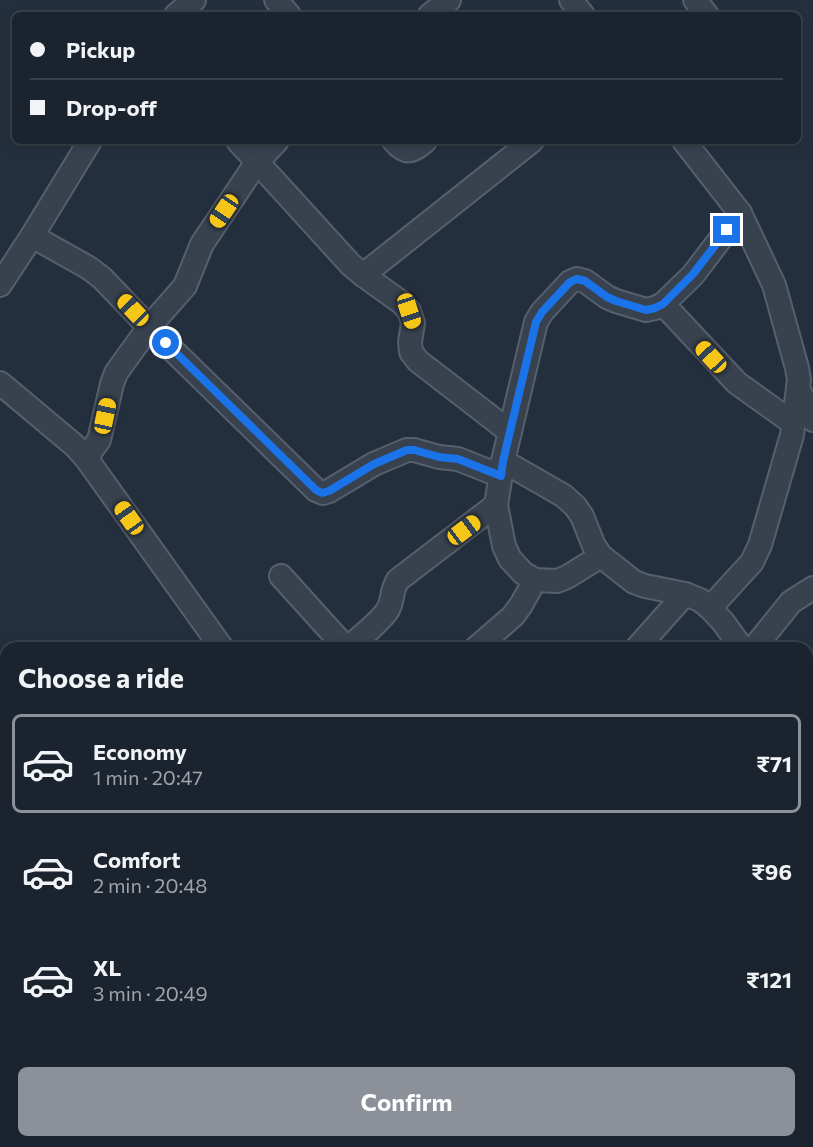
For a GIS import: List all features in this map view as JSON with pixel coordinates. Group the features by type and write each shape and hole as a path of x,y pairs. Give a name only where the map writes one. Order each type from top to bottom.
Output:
{"street":[{"path":"180,12 194,0"},
{"path":"276,0 286,12"},
{"path":"416,0 426,12"},
{"path":"433,12 449,0"},
{"path":"571,0 581,12"},
{"path":"695,0 705,12"},
{"path":"0,285 88,144"},
{"path":"241,144 351,265 402,303 409,311 413,323 411,352 418,361 510,432"},
{"path":"86,458 99,440 116,373 149,327 184,286 202,244 257,162 274,144"},
{"path":"396,144 398,147 412,151 421,144"},
{"path":"363,276 527,144"},
{"path":"686,144 740,213 776,291 797,368 803,422 792,435 757,553 752,562 710,608"},
{"path":"601,556 557,581 535,580 523,573 510,559 504,546 496,505 510,432 536,322 542,312 570,282 577,279 585,281 607,297 646,310 663,304 693,274 740,213"},
{"path":"32,236 89,268 102,278 316,490 322,493 329,491 374,464 407,450 502,469 564,496 582,516 594,546 601,556 634,582 685,594 700,600 723,622 738,642"},
{"path":"663,304 737,383 803,422"},
{"path":"0,383 74,445 86,458 218,642"},
{"path":"354,642 386,613 391,604 393,587 398,580 496,505"},
{"path":"281,576 342,642"},
{"path":"483,642 513,616 535,580"},
{"path":"759,642 791,602 813,588"},
{"path":"642,642 685,594"}],"route":[{"path":"166,343 316,490 322,493 366,468 407,450 432,456 452,457 501,476 536,322 542,312 570,282 577,279 585,281 616,301 646,310 655,308 663,304 693,274 727,230"}]}
